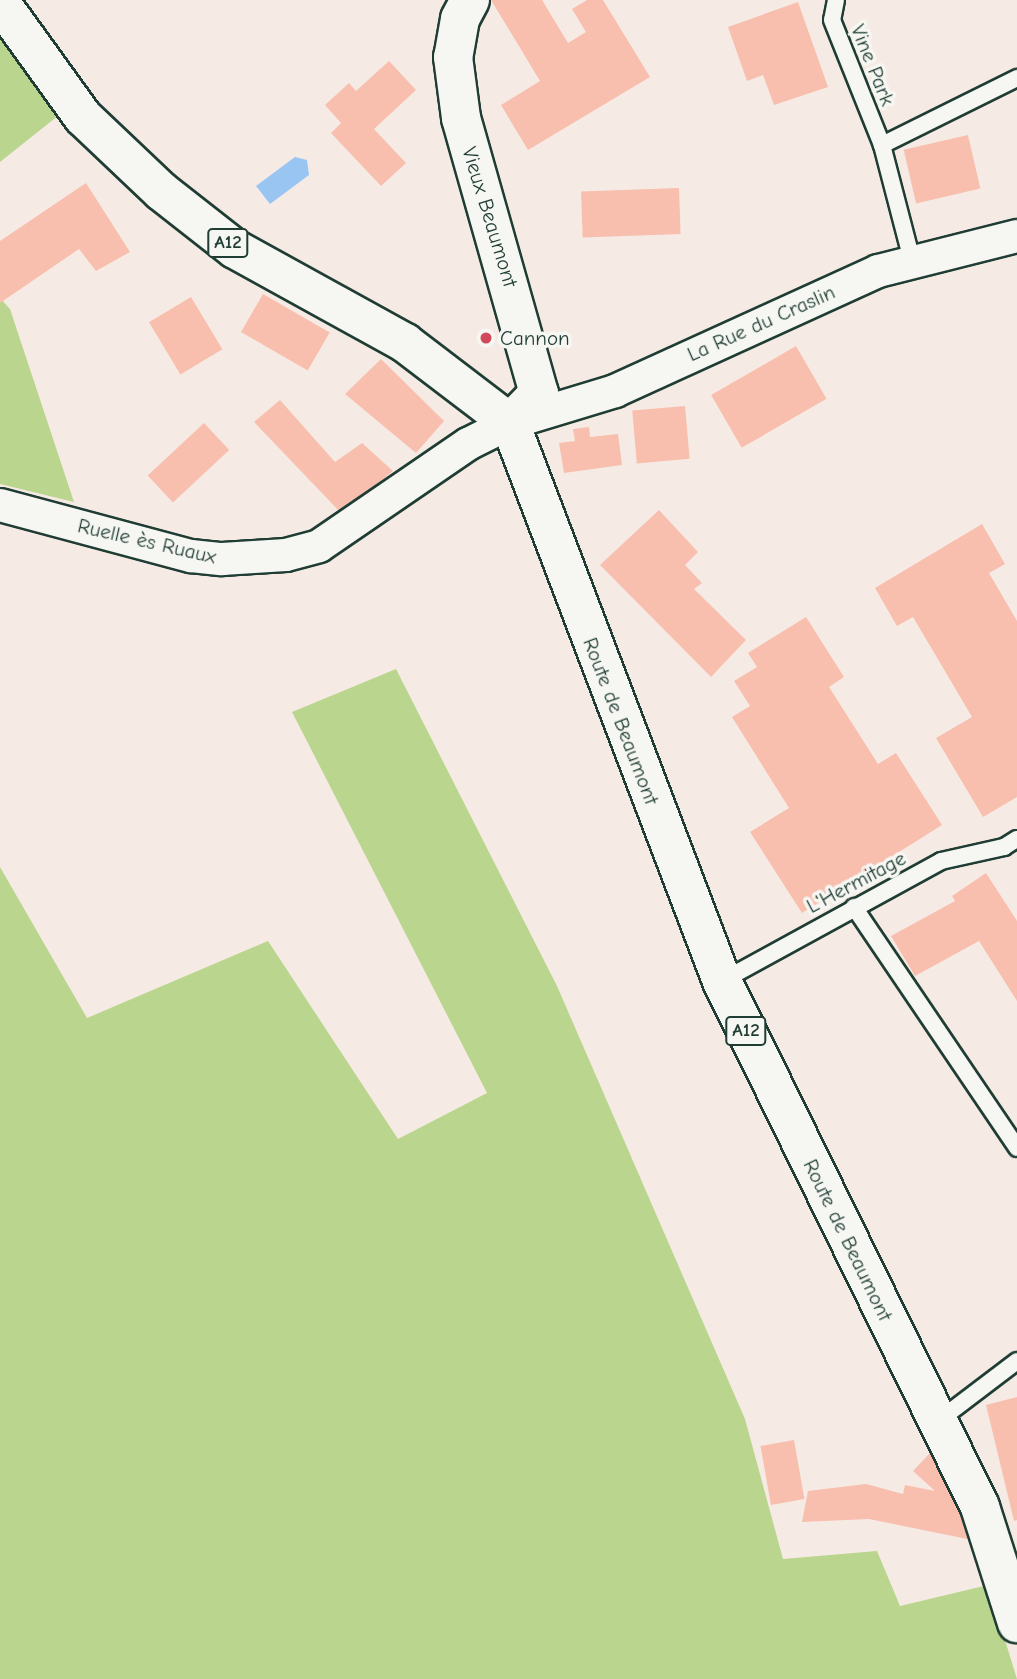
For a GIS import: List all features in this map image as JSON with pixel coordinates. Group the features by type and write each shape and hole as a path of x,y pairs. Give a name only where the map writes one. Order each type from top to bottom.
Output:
{"main road":[{"name":"Vieux Beaumont","path":"470,0 460,19 453,57 461,118 539,393 510,423"},
{"name":"A12","path":"0,2 83,117 161,191 235,249 405,344 510,423"},
{"name":"Route de Beaumont","path":"510,423 722,981 980,1507 1017,1623"}],"street":[{"name":"La Rue du Craslin","path":"510,423 615,391 736,332 912,260 1017,236"},
{"name":"Ruelle ès Ruaux","path":"0,505 191,556 222,559 286,555 319,546 468,444 510,423"}],"lane":[{"name":"Vine Park","path":"836,0 832,20 883,145 912,260"},
{"path":"883,145 1017,78"},
{"name":"L'Hermitage","path":"722,981 941,860 1004,847 1017,839"},
{"path":"854,907 1017,1148"},
{"path":"937,1422 1017,1361"}],"green space":[{"path":"0,23 59,115 0,162"},
{"path":"0,298 10,309 74,502 0,484"},
{"path":"396,669 557,986 745,1419 783,1559 877,1551 900,1606 988,1585 1017,1679 0,1679 0,867 87,1018 268,941 398,1139 487,1093 292,712"}],"water":[{"path":"295,157 307,160 309,175 270,204 256,186"}],"building":[{"path":"491,0 542,0 568,43 586,32 572,9 587,0 603,0 650,77 528,150 501,105 540,81"},
{"path":"798,2 828,87 774,105 763,75 747,81 728,27"},
{"path":"389,61 416,90 374,129 406,163 381,186 331,133 341,123 325,105 349,83 356,91"},
{"path":"968,135 980,189 916,203 904,150"},
{"path":"86,183 130,252 96,271 79,249 0,303 0,241"},
{"path":"679,188 681,234 583,237 581,191"},
{"path":"263,294 330,332 308,371 241,332"},
{"path":"191,297 222,349 180,375 149,322"},
{"path":"796,346 826,399 742,448 711,395"},
{"path":"381,359 444,421 416,453 345,394"},
{"path":"280,400 335,462 362,443 393,471 341,513 254,422"},
{"path":"685,406 690,459 637,463 632,411"},
{"path":"204,423 229,450 173,503 148,476"},
{"path":"589,427 590,437 618,434 622,465 564,473 559,443 575,441 573,429"},
{"path":"659,510 698,552 685,565 702,583 694,589 746,640 711,677 600,565"},
{"path":"982,524 1005,564 989,573 1017,621 1017,797 983,817 936,738 972,717 913,617 897,626 875,588"},
{"path":"806,617 844,677 829,687 878,764 896,753 942,825 802,913 750,832 789,808 732,717 750,706 734,681 757,667 748,653"},
{"path":"986,873 1017,921 1017,1001 979,941 915,976 891,936 955,901 952,896"},
{"path":"1017,1397 1017,1520 1014,1521 986,1405"},
{"path":"794,1440 804,1499 771,1505 761,1446"},
{"path":"930,1453 965,1485 977,1541 869,1519 802,1522 808,1491 866,1484 903,1494 905,1485 935,1491 913,1471"}],"place":[{"name":"Cannon","path":"486,338"}]}
